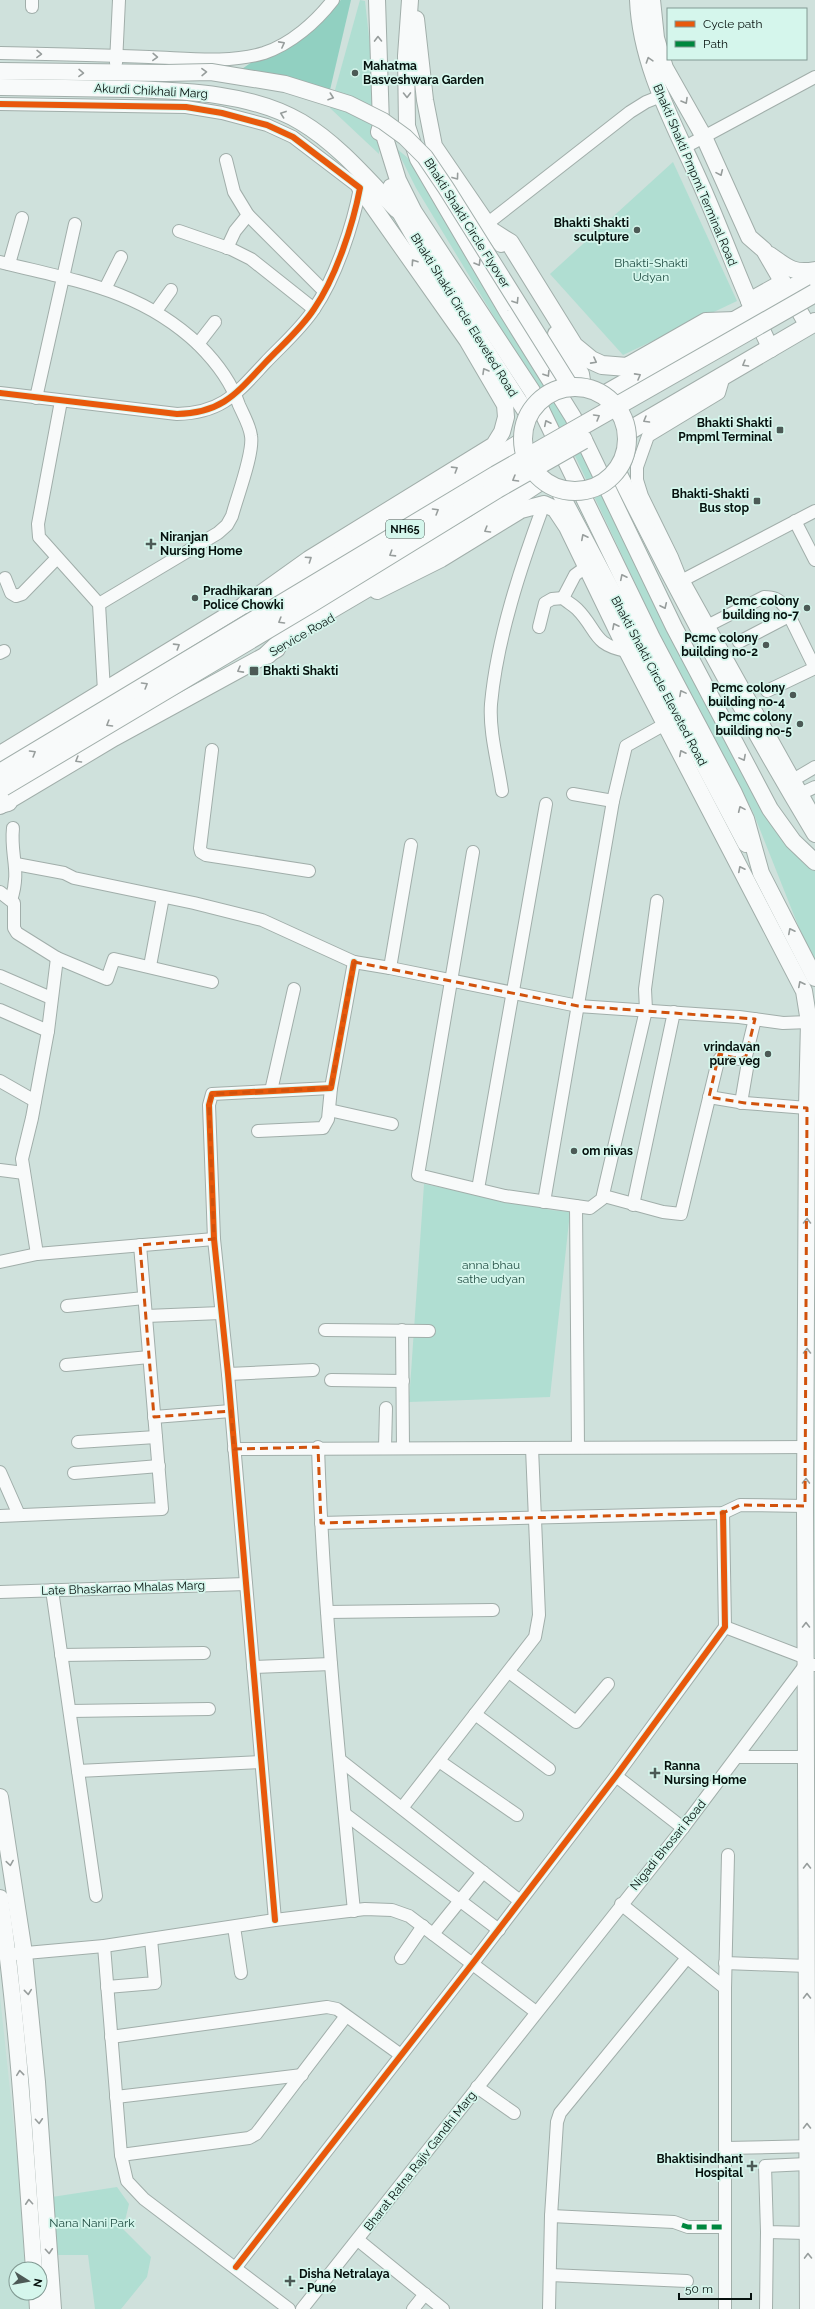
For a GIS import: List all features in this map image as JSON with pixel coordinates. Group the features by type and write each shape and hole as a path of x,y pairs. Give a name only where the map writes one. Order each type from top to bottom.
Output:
{"highway":[{"path":"491,228 510,244 574,346 591,360 602,365 627,367 706,322 729,325"},
{"path":"604,395 729,325 751,307 786,287 815,275"},
{"name":"NH65","path":"2,793 489,479 815,293"},
{"name":"NH65","path":"2,793 497,489 815,305"},
{"path":"627,432 812,324"},
{"path":"576,386 604,395 619,411 627,432 625,452 617,470 605,482 590,489 574,491 558,489 542,480 532,469 525,456 522,442 523,428 528,416 543,398 553,391 576,386"},
{"path":"246,604 273,596 522,442"},
{"path":"267,655 289,634 476,524 542,480"}],"main road":[{"path":"377,0 381,124 379,134 381,162 401,214"},
{"path":"410,0 406,56 407,126 418,160 507,311 573,417 674,627 770,809 792,841 815,862"},
{"path":"413,0 425,100 434,146 491,228 582,374 576,386"},
{"name":"Bhakti Shakti Pmpml Terminal Road","path":"638,0 644,45 661,96 685,147 723,235 751,307 771,349"},
{"path":"652,0 656,38 665,68 704,137 749,237 789,269 799,272 815,270"},
{"name":"Akurdi Chikhali Marg","path":"0,71 115,81 205,93 288,115 315,132 363,183 467,340 505,405 504,425 494,445 309,559 246,604"},
{"name":"Bhakti Shakti Circle Flyover","path":"115,81 164,73 211,72 285,84 348,104 383,121 405,137 425,156 576,386"},
{"name":"Akurdi Chikhali Marg","path":"0,87 115,81"},
{"path":"381,124 398,180 414,212 532,391 652,638 734,793 746,820 761,873 815,978"},
{"path":"363,183 401,214"},
{"name":"Bhakti Shakti Circle Eleveted Road","path":"401,214 423,252 528,416"},
{"path":"723,235 744,225"},
{"path":"764,250 786,287 812,324"},
{"path":"617,470 679,584 687,610 733,695 815,834"},
{"name":"Bhakti Shakti Circle Eleveted Road","path":"558,489 761,873"},
{"path":"544,504 555,509 567,527 628,651 804,991 812,1022 807,1108 805,1506 810,1685 807,1757 807,1966 811,2146 807,2164 808,2309"},
{"name":"Service Road","path":"2,793 114,738 267,655 382,588 441,559 521,510 544,504"},
{"path":"0,754 246,604"},
{"path":"0,1797 16,1954 37,2082 53,2309"},
{"path":"0,1898 16,1954 21,2083 33,2261"}],"street":[{"path":"113,106 120,0"},
{"path":"0,53 199,59 233,58 264,53 286,42 304,30 333,0"},
{"path":"685,147 815,77"},
{"path":"491,228 630,112 646,102 661,96"},
{"path":"0,104 202,109 266,125 293,137 363,183 353,222 324,291 314,309 236,395 213,409 196,414 177,414 0,393"},
{"path":"226,160 234,192 248,215 324,291"},
{"path":"227,248 235,231 248,215"},
{"path":"22,218 5,263 63,277 124,295 156,311 179,326 198,344 225,376 236,395 251,436 250,449 232,516 227,525 218,533 99,604"},
{"path":"36,398 75,224"},
{"path":"179,231 227,248 251,259 314,309"},
{"path":"105,289 121,256"},
{"path":"156,311 171,290"},
{"path":"198,344 215,322"},
{"path":"724,376 719,393 648,436 637,467 642,496 679,584 708,625 800,794 815,817"},
{"path":"61,401 38,524 39,537 99,604 104,691"},
{"path":"502,791 492,725 491,704 502,647 520,570 544,504"},
{"path":"679,584 815,511"},
{"path":"795,521 815,560"},
{"path":"5,578 11,593 16,596 22,594 57,558"},
{"path":"562,598 575,574 586,567"},
{"path":"708,625 764,597 774,597 781,601 815,668 767,691"},
{"path":"539,628 545,603 552,599 562,598 578,610 599,639 612,649 628,651"},
{"path":"739,642 789,616"},
{"path":"544,1202 613,801 626,746 666,723"},
{"path":"212,750 200,848 201,852 206,855 309,871"},
{"path":"793,780 815,767"},
{"path":"800,794 815,787"},
{"path":"573,794 613,801"},
{"path":"478,1189 546,804"},
{"path":"12,900 17,883 16,864 12,843 13,828"},
{"path":"390,968 411,845"},
{"path":"473,852 418,1175 544,1202 590,1208 604,1196 646,1010 646,989 658,901"},
{"path":"16,864 64,873 74,878 262,920 354,962 578,1006 674,1012 783,1023 812,1022"},
{"path":"0,892 14,903 14,928 17,933 57,958 107,979 114,959 150,966 212,982"},
{"path":"150,966 163,897"},
{"path":"36,1254 22,1159 48,1031 57,958"},
{"path":"258,1131 323,1128 328,1118 330,1088 354,962"},
{"path":"0,976 51,998"},
{"path":"271,1091 294,990"},
{"path":"0,1010 48,1031"},
{"path":"633,1205 674,1012"},
{"path":"604,1196 633,1205 681,1214 720,1057 726,1056 740,1059 746,1056 755,1019"},
{"path":"741,1103 748,1062"},
{"path":"0,1081 35,1101"},
{"path":"274,1920 228,1374 214,1239 209,1105 212,1094 330,1088"},
{"path":"709,1097 741,1103 807,1108"},
{"path":"328,1110 392,1124"},
{"path":"0,1170 24,1173"},
{"path":"576,1206 578,1447"},
{"path":"0,1262 36,1254 214,1239"},
{"path":"0,1516 162,1509 140,1245"},
{"path":"67,1306 144,1298"},
{"path":"146,1316 221,1313"},
{"path":"324,1330 429,1331"},
{"path":"402,1330 403,1448"},
{"path":"66,1365 149,1357"},
{"path":"228,1374 313,1370"},
{"path":"331,1380 403,1381"},
{"path":"385,1448 386,1408"},
{"path":"154,1417 231,1411"},
{"path":"78,1442 156,1437"},
{"path":"234,1448 806,1446"},
{"path":"318,1447 321,1523 331,1664 354,1911"},
{"path":"402,1808 530,1645 538,1626 536,1516 532,1448"},
{"path":"74,1473 158,1466"},
{"path":"0,1472 19,1515"},
{"path":"321,1523 536,1516 723,1513 740,1505 805,1506"},
{"path":"236,2267 499,1930 616,1776 724,1627 723,1513"},
{"name":"Late Bhaskarrao Mhalas Marg","path":"0,1592 246,1584"},
{"path":"52,1590 96,1896"},
{"path":"327,1612 493,1610"},
{"path":"724,1627 809,1662"},
{"path":"61,1655 204,1652"},
{"name":"Nigadi Bhosari Road","path":"536,2012 620,1904 683,1828 809,1662"},
{"path":"253,1667 331,1664"},
{"path":"509,1672 576,1722 608,1684"},
{"path":"70,1711 209,1708"},
{"path":"475,1714 549,1769"},
{"path":"737,1757 807,1757"},
{"path":"340,1760 520,1901"},
{"path":"439,1761 517,1815"},
{"path":"78,1771 261,1762"},
{"path":"616,1776 683,1828"},
{"path":"345,1814 499,1930"},
{"path":"725,2309 725,1988 728,1855"},
{"path":"433,1934 483,1872"},
{"path":"620,1904 686,1959 725,1988"},
{"path":"16,1954 104,1946 274,1920 354,1911 392,1910 410,1916 536,2012"},
{"path":"401,1958 424,1926"},
{"path":"234,1927 241,1973"},
{"path":"107,1987 155,1983 150,1939"},
{"path":"104,1946 121,2155 127,2181 135,2190 290,2309"},
{"path":"549,2309 551,2216 557,2122 560,2113 686,1959"},
{"path":"726,1963 807,1966"},
{"path":"111,2037 327,2007 337,2009 401,2055"},
{"name":"Bharat Ratna Rajiv Gandhi Marg","path":"302,2309 358,2240 536,2012"},
{"path":"121,2155 249,2138 256,2134 346,2016"},
{"path":"116,2097 302,2075"},
{"path":"477,2087 514,2113"},
{"path":"725,2148 811,2146"},
{"path":"766,2309 767,2232 765,2166 807,2164"},
{"path":"551,2216 674,2222 688,2227 725,2227"},
{"path":"767,2232 807,2233"},
{"path":"358,2240 443,2309"},
{"path":"550,2276 687,2281"},
{"path":"413,2309 425,2294"}],"highlighted area":[{"path":"354,962 578,1006 755,1019 746,1056 740,1059 719,1054 709,1097 745,1103 807,1108 805,1506 740,1505 723,1513 321,1523 318,1447 234,1449 231,1411 154,1417 140,1245 214,1239 209,1105 212,1094 331,1088"}],"shaded area":[{"path":"0,1996 28,2261 8,2261 8,2301 32,2301 33,2309 0,2309"}],"green space":[{"path":"341,0 351,0 330,90 239,71"},
{"path":"360,0 365,1 378,118 379,154 330,108"},
{"path":"396,148 421,169 563,405 702,683 815,869 815,968 753,812 667,651 576,458 548,406 416,188"},
{"name":"Bhakti-Shakti Udyan","path":"673,162 737,301 623,355 550,274"},
{"name":"anna bhau sathe udyan","path":"424,1184 551,1210 570,1212 550,1397 409,1402"},
{"name":"Nana Nani Park","path":"117,2187 129,2204 123,2229 151,2257 147,2277 121,2309 95,2309 88,2255 56,2255 52,2197"}],"marked path":[{"path":"682,2225 688,2227 725,2227"}],"cycle path":[{"path":"0,104 186,107 222,113 267,125 293,137 360,188 343,250 329,282 314,309 297,330 245,384 227,400 217,406 193,413 177,414 0,393"},
{"path":"275,1920 228,1374 214,1239 209,1105 212,1094 331,1088 354,962"},
{"path":"236,2267 473,1963 616,1776 725,1627 723,1513"}],"place":[{"name":"Mahatma Basveshwara Garden","path":"355,73"},
{"name":"Bhakti Shakti sculpture","path":"637,230"},
{"name":"Bhakti Shakti Pmpml Terminal","path":"780,430"},
{"name":"Bhakti-Shakti Bus stop","path":"757,501"},
{"name":"Niranjan Nursing Home","path":"151,544"},
{"name":"Pradhikaran Police Chowki","path":"195,598"},
{"name":"Pcmc colony building no-7","path":"807,608"},
{"name":"Pcmc colony building no-2","path":"766,645"},
{"name":"Bhakti Shakti","path":"254,671"},
{"name":"Pcmc colony building no-4","path":"793,695"},
{"name":"Pcmc colony building no-5","path":"800,724"},
{"name":"vrindavan pure veg","path":"768,1054"},
{"name":"om nivas","path":"574,1151"},
{"name":"Ranna Nursing Home","path":"655,1773"},
{"name":"Bhaktisindhant Hospital","path":"752,2166"},
{"name":"Disha Netralaya - Pune","path":"290,2281"}]}
